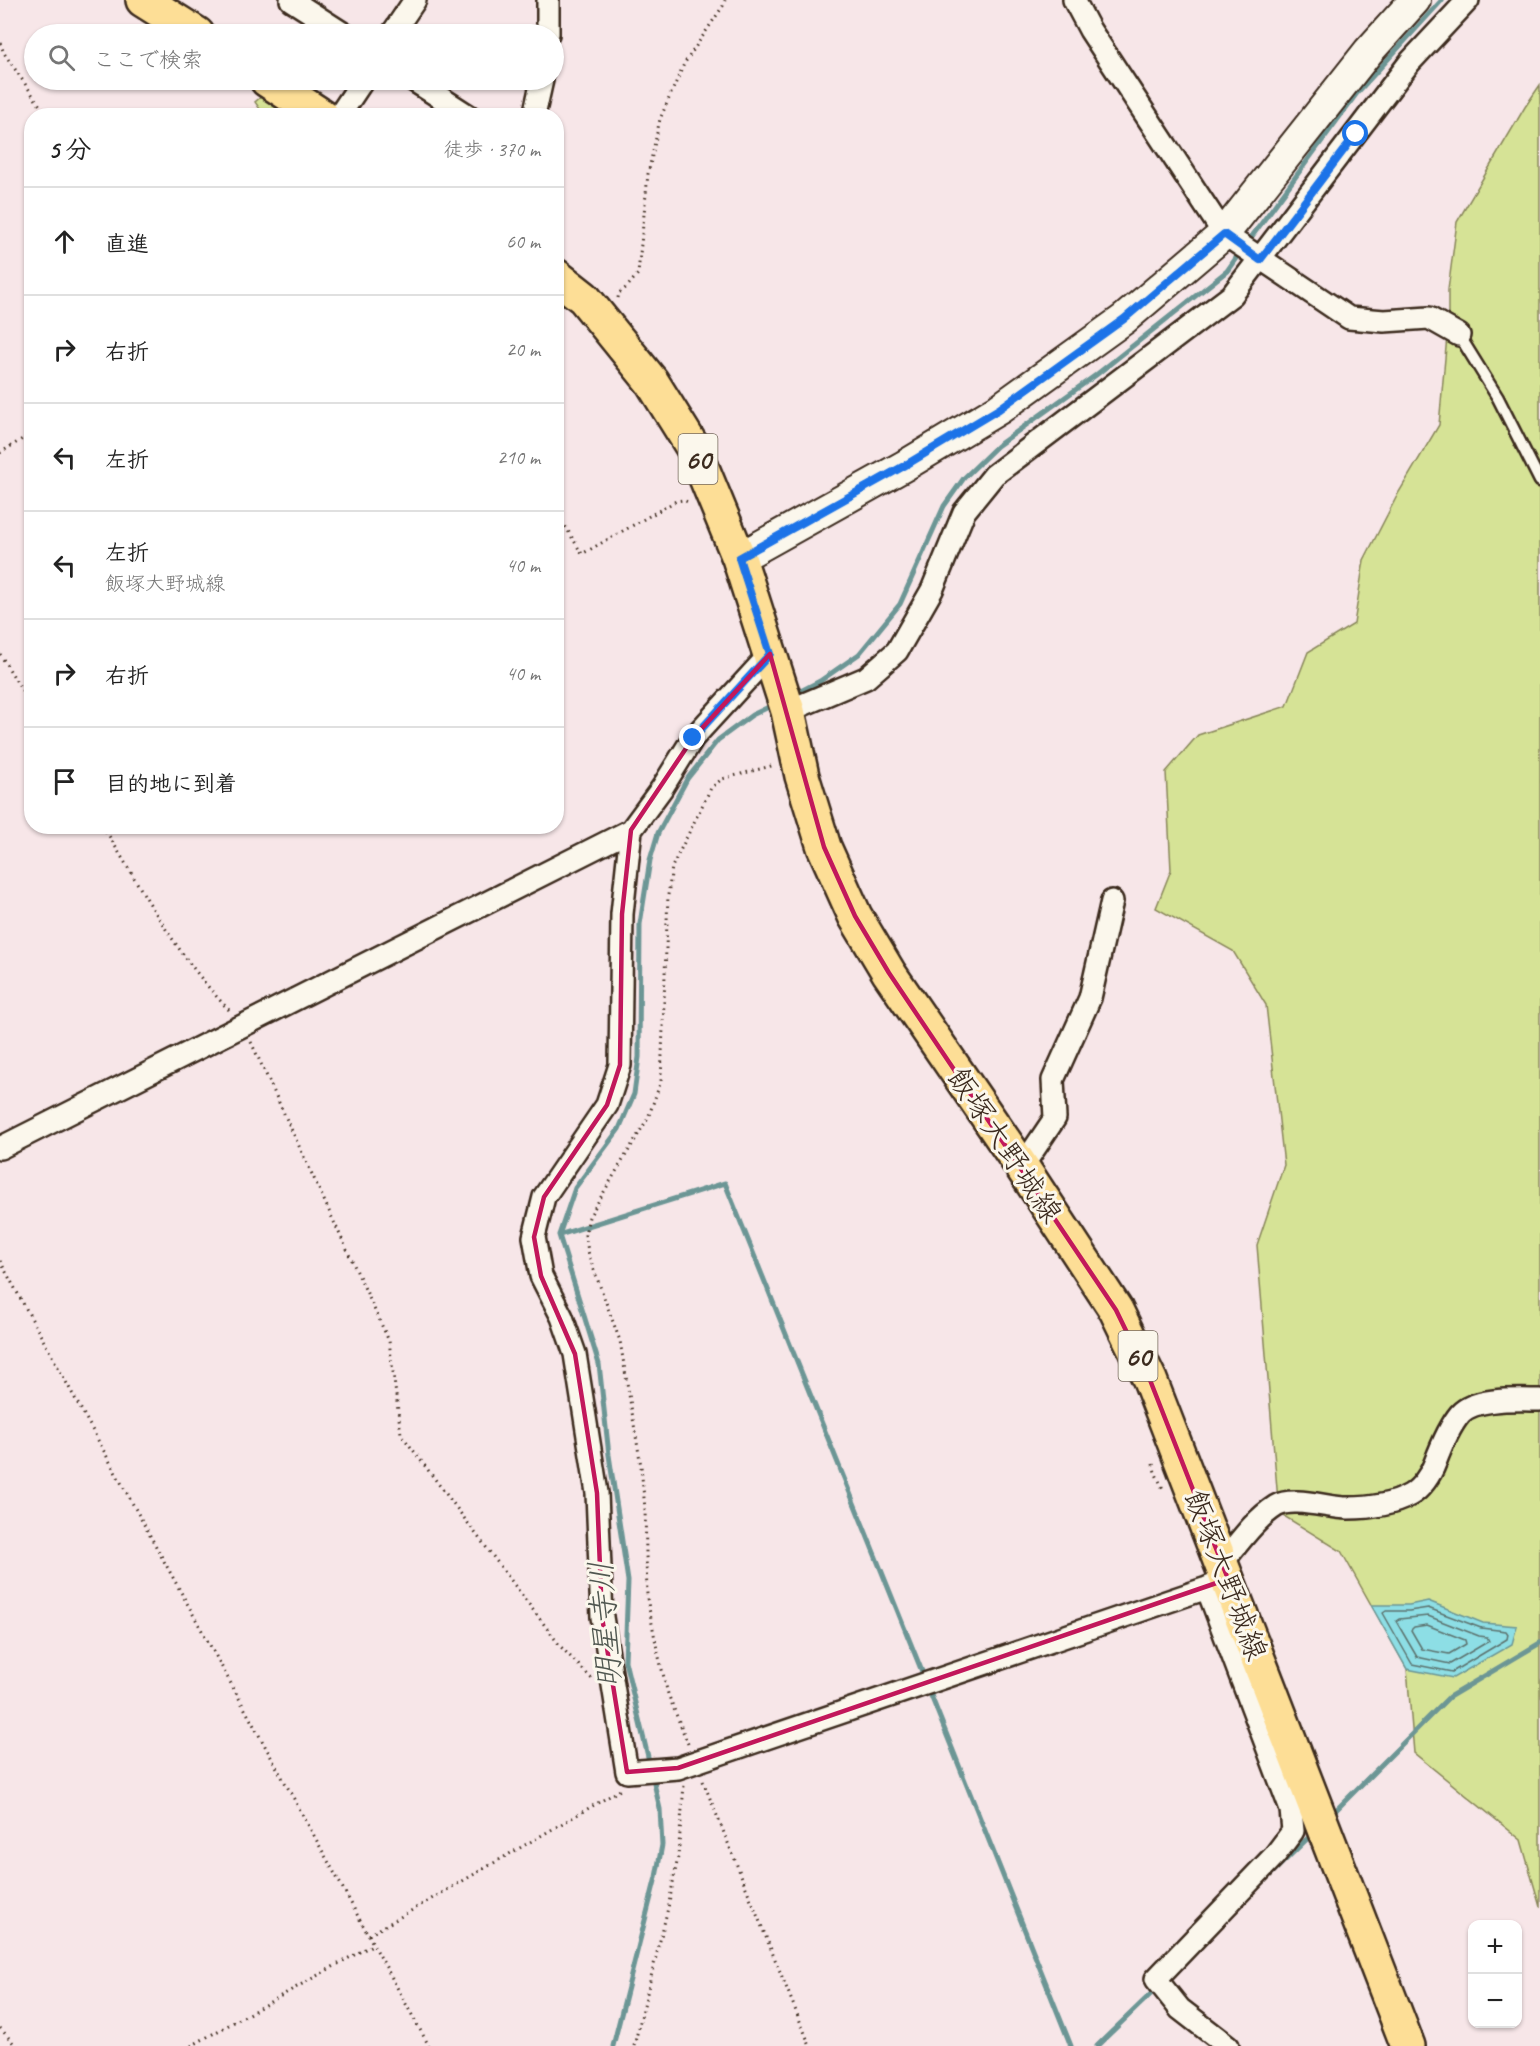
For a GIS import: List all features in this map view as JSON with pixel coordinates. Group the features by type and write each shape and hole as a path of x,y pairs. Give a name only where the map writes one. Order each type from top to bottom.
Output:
{"main road":[{"path":"143,0 181,24"},
{"path":"282,90 310,108"},
{"name":"飯塚大野城線","path":"564,282 584,298 652,381 695,452 739,558 788,711 801,776 824,847 855,916 889,973 1022,1167 1116,1310 1150,1380 1196,1496 1219,1577 1408,2046"}],"street":[{"path":"291,0 328,24"},
{"path":"399,24 415,0"},
{"path":"548,0 548,24"},
{"path":"1074,0 1090,30 1224,234 1349,318 1384,321 1429,318 1459,335"},
{"path":"739,558 904,466 999,409 1124,319 1224,234 1368,52 1415,0"},
{"path":"788,711 866,678 897,651 932,590 964,512 994,475 1232,295 1410,62 1468,0"},
{"path":"344,108 356,90"},
{"path":"429,90 457,108"},
{"path":"536,108 540,90"},
{"path":"0,1148 631,830 662,788 693,738 774,666"},
{"path":"631,830 622,914 620,1065 607,1105 544,1197 534,1237 541,1276 562,1317 575,1354 597,1493 602,1617 627,1772 687,1765 1219,1577 1263,1515 1278,1505 1294,1502 1348,1508 1392,1504 1413,1494 1431,1473 1442,1444 1461,1413 1479,1404 1507,1400 1540,1400"},
{"path":"1022,1167 1055,1118 1053,1080 1089,998 1112,901"},
{"path":"1219,1577 1291,1810 1293,1831 1275,1855 1156,1979 1180,2009 1228,2046"}],"lane":[{"path":"1459,335 1498,398 1540,480"}],"path":[{"path":"618,303 619,293 638,274 648,174 660,119 684,64 725,0"},
{"path":"0,43 24,82"},
{"path":"29,90 42,108"},
{"path":"0,453 24,438"},
{"path":"564,524 582,554 676,501 683,500 691,503 697,510"},
{"path":"0,654 24,694"},
{"path":"798,759 722,779 711,788 672,867 668,895 661,1081 648,1118 589,1217 585,1235 595,1276 620,1341 641,1466 645,1509 647,1598 657,1649 687,1765 810,2046"},
{"path":"108,834 170,937 206,987 243,1024 389,1341 401,1434 561,1647 615,1702"},
{"path":"0,1261 429,2046"},
{"path":"1152,1456 1155,1472 1166,1495 1175,1498 1196,1496"},
{"path":"634,2046 676,1867 687,1765"},
{"path":"369,1935 625,1787 627,1772"},
{"path":"191,2046 374,1944"},
{"path":"0,2028 16,2046"}],"highlighted area":[{"path":"770,654 824,847 855,916 889,973 1116,1310 1150,1380 1228,1579 678,1768 627,1772 602,1617 597,1493 575,1354 541,1276 534,1237 544,1197 607,1105 620,1065 622,914 631,830 693,738"}],"green space":[{"path":"1540,85 1540,1907 1521,1840 1414,1753 1407,1669 1341,1551 1279,1513 1257,1245 1284,1165 1266,1005 1233,951 1156,908 1171,870 1166,772 1198,735 1287,706 1308,652 1354,624 1364,560 1399,492 1439,425 1448,325 1448,290 1457,222"},
{"path":"262,96 282,108 259,108 255,102"}],"water":[{"path":"1428,1601 1483,1623 1517,1626 1512,1644 1453,1678 1407,1669 1371,1605 1409,1605"}],"waterway":[{"path":"1247,243 1357,93 1442,0"},
{"path":"795,694 820,681 859,654 900,604 944,506 964,478 997,446 1096,375 1227,271 1241,251"},
{"path":"559,1235 575,1188 619,1129 634,1094 639,1057 640,924 650,860 658,833 687,779 718,740 752,715 773,705"},
{"path":"559,1235 725,1183 925,1679"},
{"name":"明星寺川","path":"559,1235 599,1364 609,1455 628,1581 625,1661 650,1765"},
{"path":"1334,1812 1449,1697 1540,1643"},
{"path":"928,1688 1071,2046"},
{"name":"明星寺川","path":"613,2046 662,1845 660,1809 652,1774"},
{"path":"1263,1882 1309,1837"},
{"path":"1097,2046 1157,1988"}],"route":[{"path":"693,738 770,654 739,558 904,466 999,409 1124,319 1224,234 1260,260 1356,134"}]}
